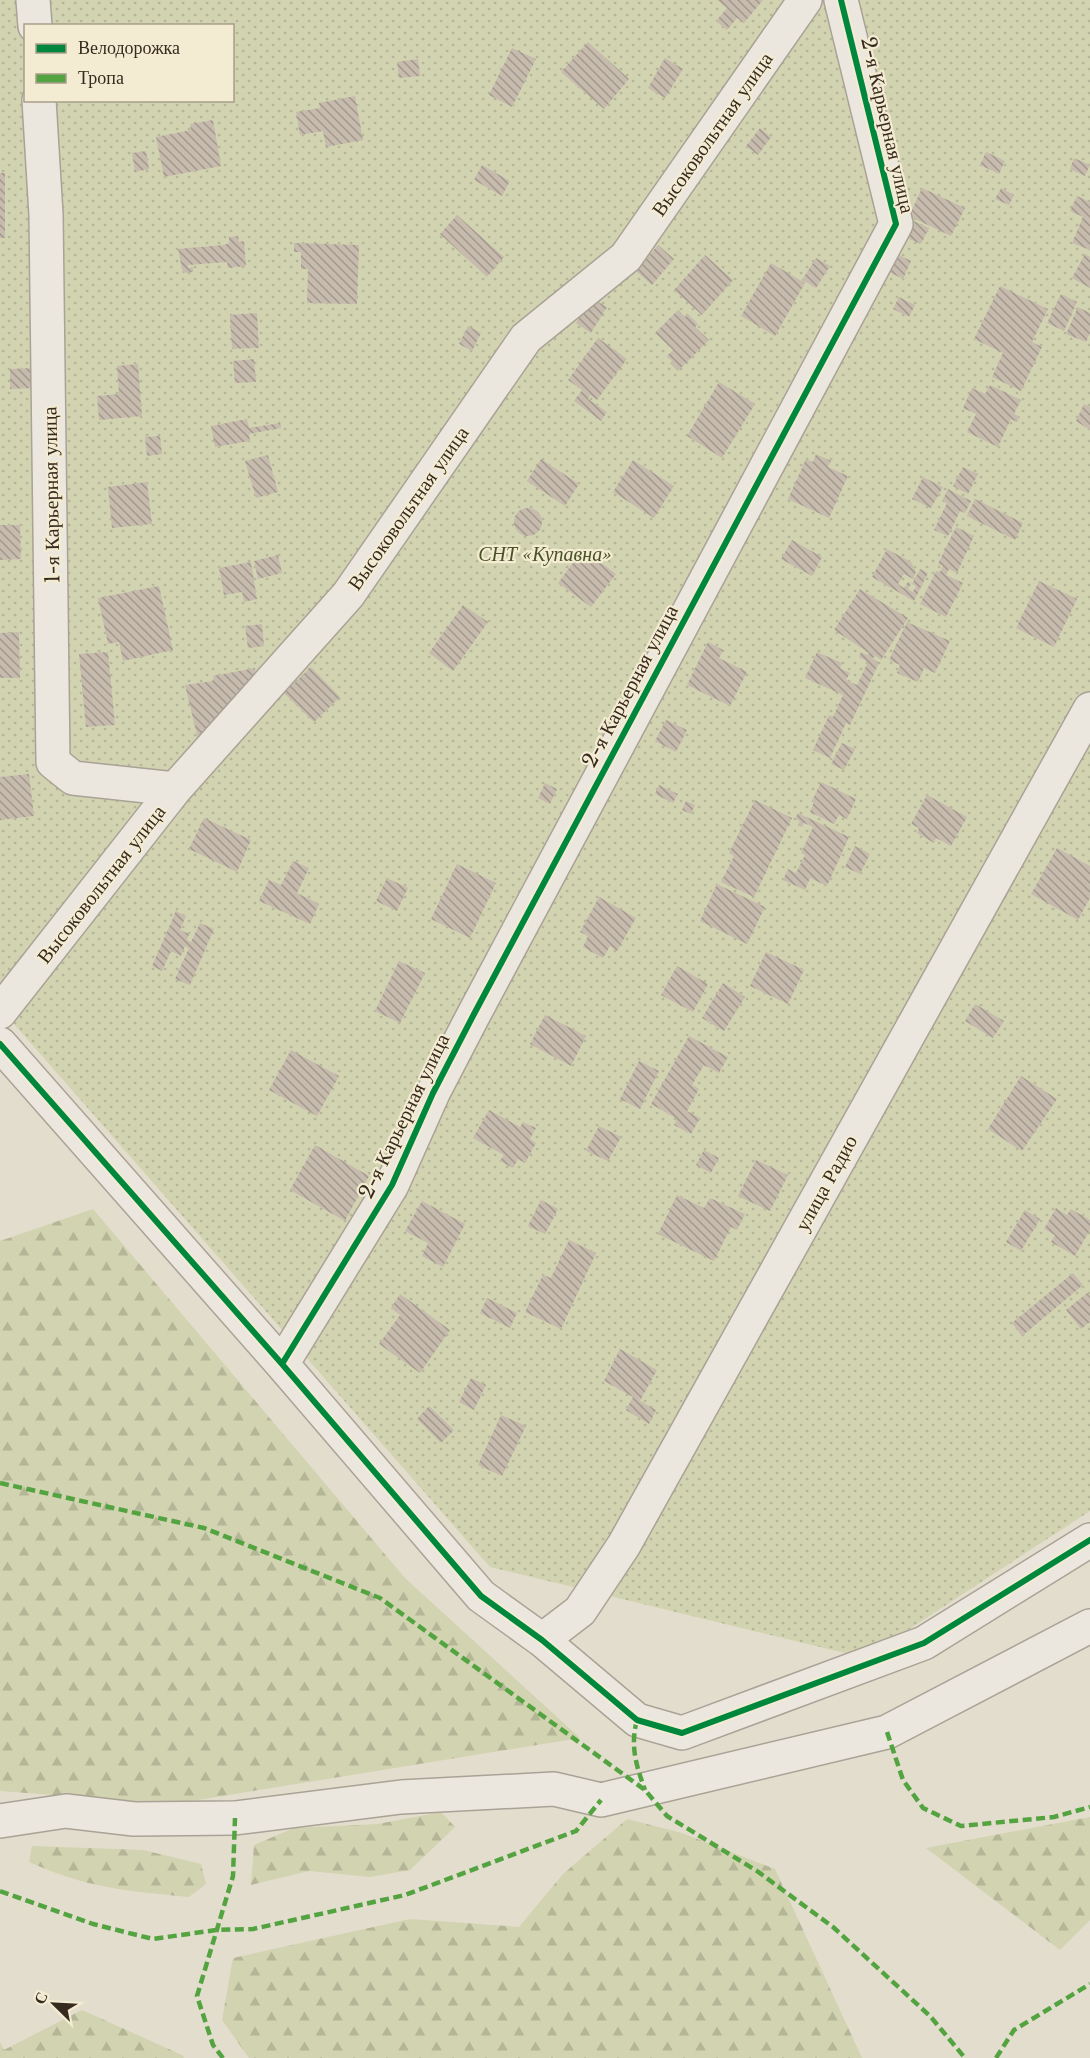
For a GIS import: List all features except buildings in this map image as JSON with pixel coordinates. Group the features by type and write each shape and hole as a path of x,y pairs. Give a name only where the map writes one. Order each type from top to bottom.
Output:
{"street":[{"path":"33,0 35,24"},
{"name":"Высоковольтная улица","path":"0,1012 175,789 348,595 526,338 626,257 805,0"},
{"name":"2-я Карьерная улица","path":"282,1364 392,1185 433,1093 474,1014 896,224 841,0"},
{"name":"1-я Карьерная улица","path":"39,102 46,226 53,762 73,778 175,789"},
{"name":"улица Радио","path":"542,1640 580,1611 624,1545 1090,709"},
{"path":"0,1044 282,1364 481,1596 542,1640 637,1720 682,1733 924,1643 1090,1540"},
{"path":"0,1821 66,1811 134,1819 235,1818 401,1797 554,1789 601,1800 887,1732 1090,1626"}],"green space":[{"name":"СНТ «Купавна»","path":"0,0 1090,0 1090,1511 865,1658 490,1567 0,1008"},
{"path":"93,1209 405,1578 580,1738 173,1804 0,1791 0,1241"},
{"path":"441,1812 455,1827 410,1870 370,1877 309,1871 251,1885 254,1845 294,1828 378,1824"},
{"path":"1090,1817 1090,1920 1060,1950 926,1848"},
{"path":"627,1819 682,1833 775,1869 862,2058 249,2058 222,2020 233,1958 410,1919 519,1927 563,1874"},
{"path":"32,1846 143,1850 201,1864 206,1884 189,1897 89,1883 69,1878 29,1862"},
{"path":"82,2010 182,2055 184,2058 0,2058 0,2042 4,2050"}],"marked path":[{"path":"0,1483 204,1528 380,1598 645,1790 667,1816 757,1871 833,1927 930,2016 965,2058"},
{"path":"637,1720 634,1738 635,1755 645,1790"},
{"path":"887,1732 903,1780 923,1808 961,1826 1054,1817 1090,1807"},
{"path":"0,1891 93,1924 153,1939 216,1930 253,1929 405,1895 576,1831 601,1800"},
{"path":"223,2058 213,2045 197,1996 233,1876 235,1818"},
{"path":"996,2058 1014,2030 1090,1984"}],"cycle path":[{"path":"282,1364 392,1185 433,1093 474,1014 896,224 841,0"},
{"path":"0,1044 282,1364 481,1596 542,1640 637,1720 682,1733 924,1643 1090,1540"}]}
